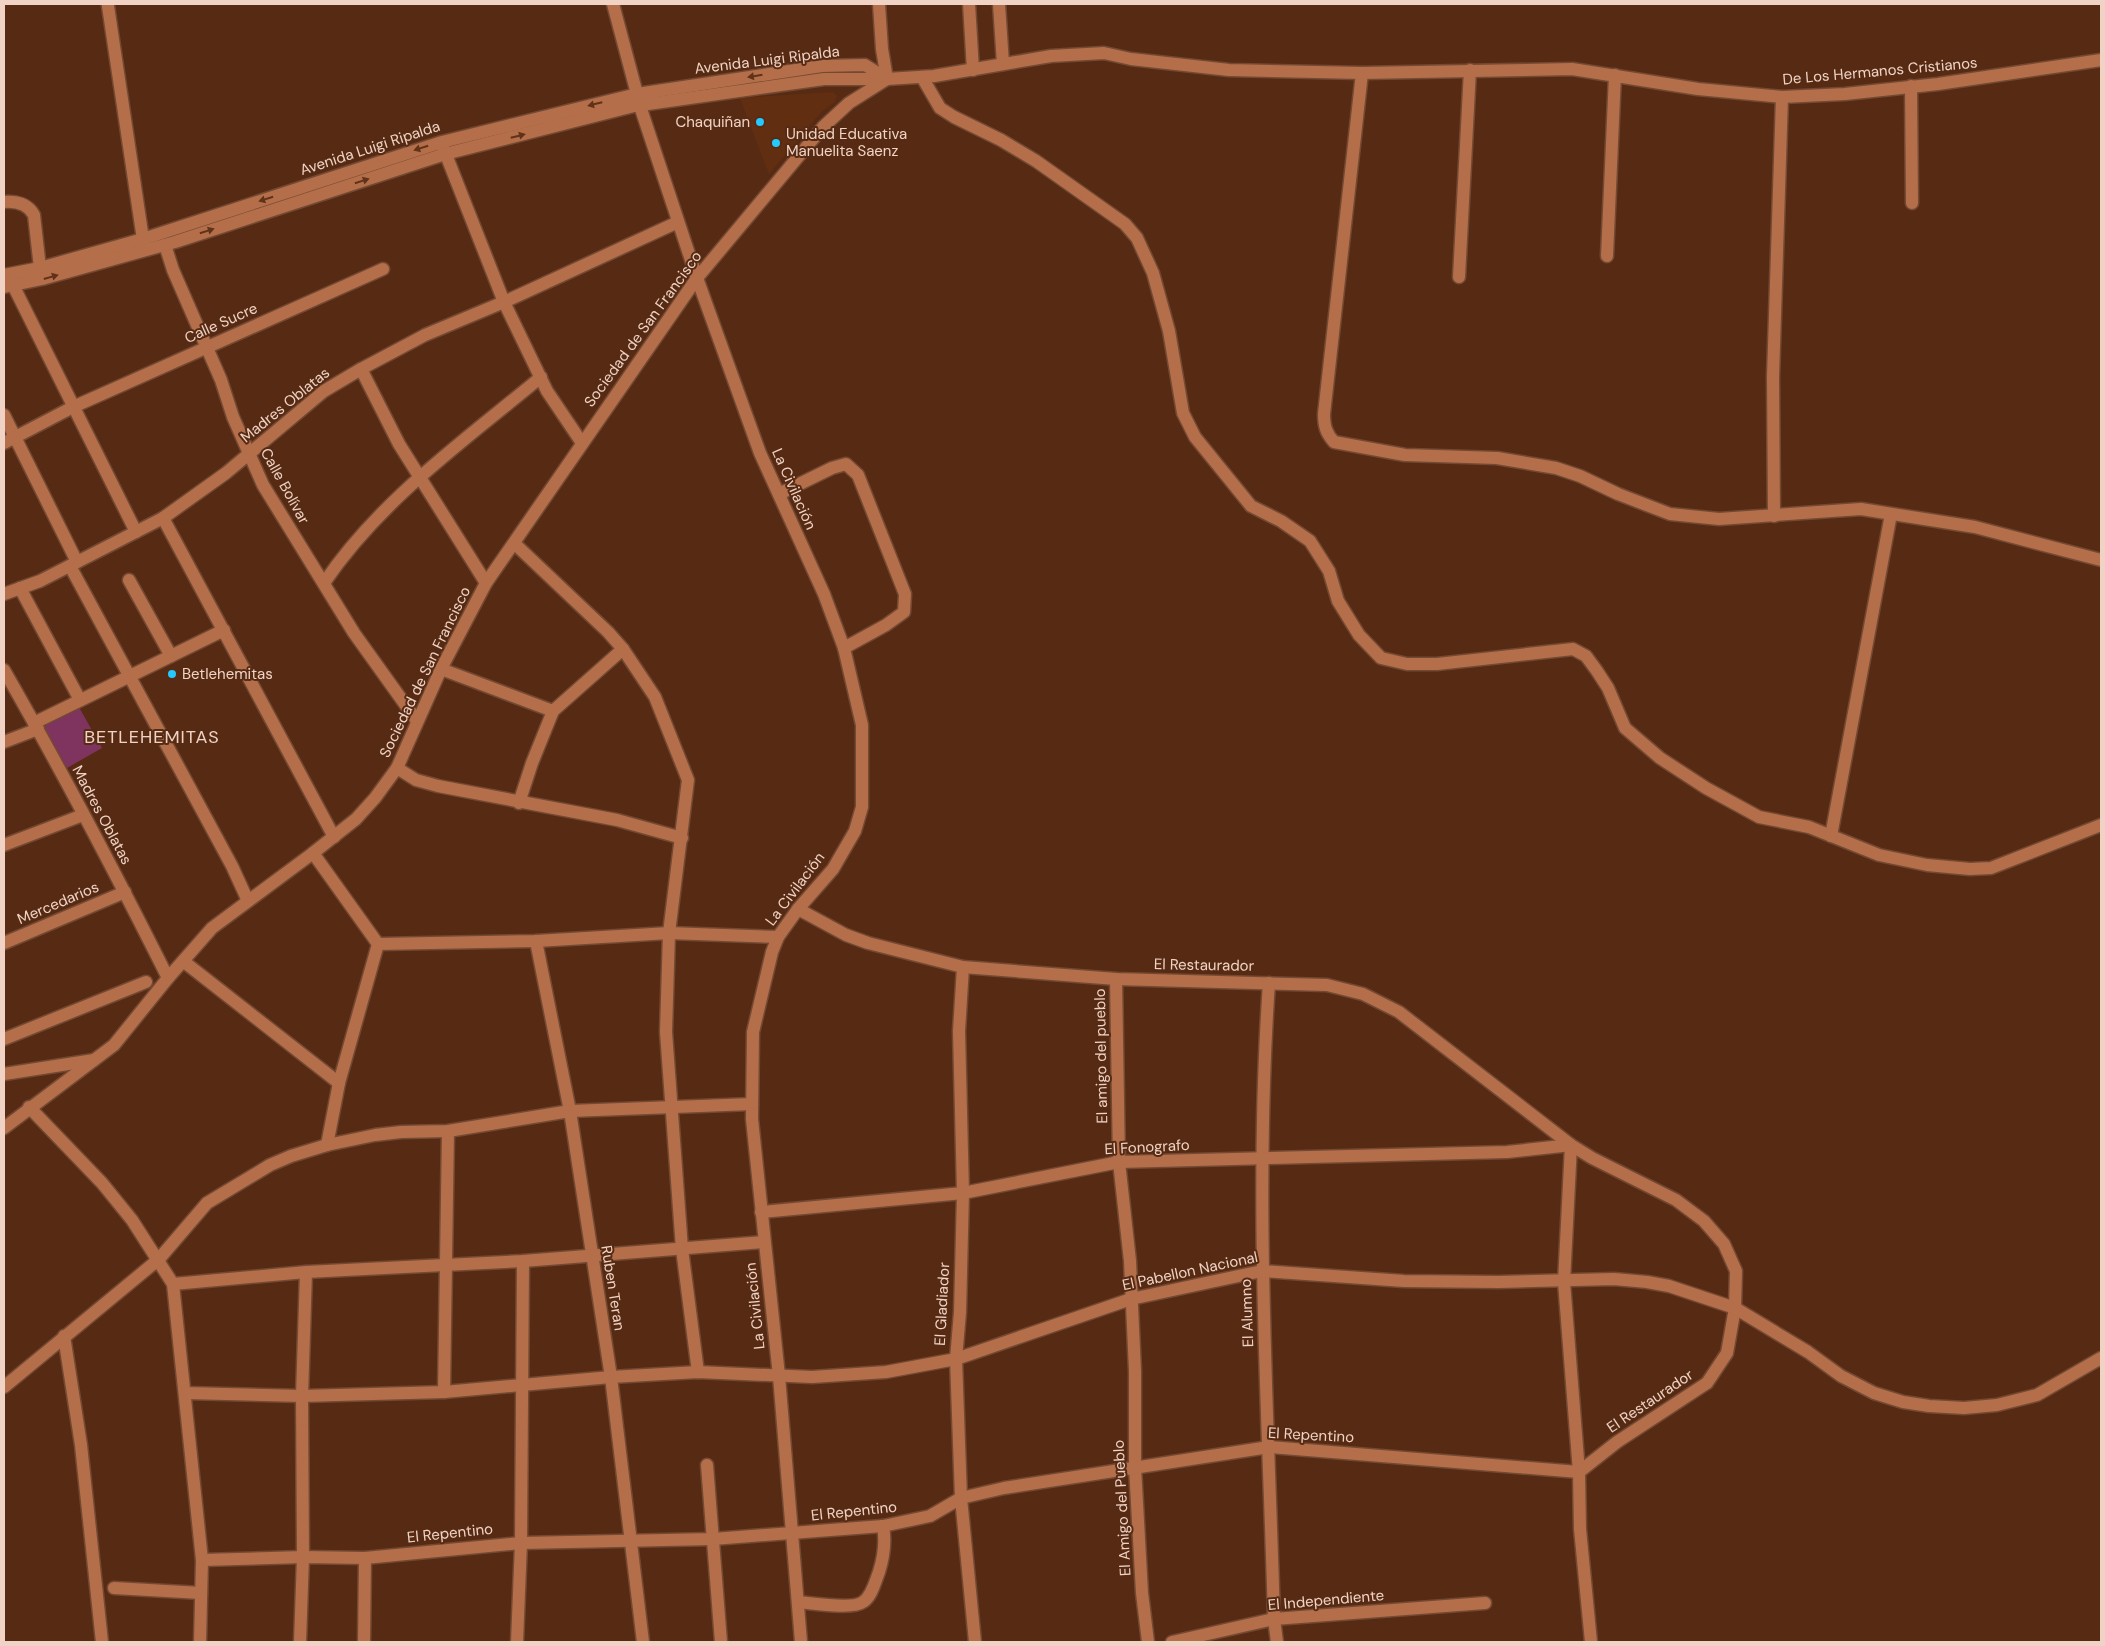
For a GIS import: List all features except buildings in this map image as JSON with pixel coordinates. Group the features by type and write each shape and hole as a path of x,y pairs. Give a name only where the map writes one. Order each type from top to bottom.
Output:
{"street":[{"name":"La Civilación","path":"613,4 638,100 697,278 760,453 824,594 844,648 862,725 862,807 854,831 833,869 798,909 778,937 772,952 754,1032 752,1119 779,1376 801,1642"},
{"path":"879,4 882,50 887,79"},
{"path":"969,4 973,70"},
{"path":"1000,4 1003,64"},
{"path":"108,6 144,245"},
{"name":"Avenida Luigi Ripalda","path":"8,280 42,279 443,148 638,100 824,79 922,77 1051,56 1104,53 1131,60 1229,70 1362,73"},
{"name":"De Los Hermanos Cristianos","path":"1362,73 1572,69 1698,89 1782,97 1845,94 1938,84 2101,60"},
{"path":"1459,277 1470,70"},
{"path":"1362,73 1324,414 1324,425 1327,434 1334,442 1406,455 1497,458 1556,468 1580,476 1618,494 1670,514 1719,518 1861,509 1975,527 2101,560"},
{"path":"1607,256 1616,76"},
{"path":"922,77 940,108 1036,161 1124,224 1137,238 1153,273 1169,331 1183,413 1195,437 1251,506 1282,521 1310,541 1329,571 1338,601 1358,635 1381,658 1407,664 1437,664 1573,649 1586,656 1598,671 1608,688 1625,728 1660,758 1706,788 1759,817 1809,827 1878,855 1927,865 1970,869 1991,868 2101,824"},
{"name":"Sociedad de San Francisco","path":"4,1128 29,1107 97,1060 114,1045 168,978 212,928 314,853 356,819 375,798 397,768 441,669 486,583 697,278 823,127 849,103 887,79"},
{"path":"1911,86 1912,204"},
{"path":"1774,516 1773,377 1782,97"},
{"name":"Avenida Luigi Ripalda","path":"8,280 40,268 144,245 165,245 443,148"},
{"path":"443,148 504,302 547,391 582,443"},
{"path":"4,202 13,201 31,209 34,215 40,268"},
{"name":"Madres Oblatas","path":"5,590 20,588 40,581 163,518 226,473 324,391 361,369 425,335 504,302 678,222"},
{"name":"Calle Bolívar","path":"165,245 173,270 263,485 354,633 418,721"},
{"name":"Calle Sucre","path":"9,440 73,406 383,269"},
{"path":"8,280 136,532"},
{"path":"361,369 399,444 486,583"},
{"path":"324,583 336,565 384,510 540,377"},
{"path":"4,415 9,440 248,900"},
{"path":"779,494 832,468 846,464 858,475 905,594 904,612 886,625 844,648"},
{"path":"1831,836 1891,514"},
{"path":"163,518 334,837"},
{"path":"514,544 608,632 623,649 656,698 688,780 669,933 666,1032 670,1107 682,1249 698,1372"},
{"path":"129,580 171,656"},
{"path":"20,588 80,700"},
{"path":"4,742 80,700 224,630"},
{"path":"519,803 532,763 553,711 623,649"},
{"path":"441,669 553,711"},
{"name":"Madres Oblatas","path":"4,670 125,892 168,978"},
{"path":"397,768 416,780 519,803 617,820 682,838"},
{"path":"4,845 83,816"},
{"path":"314,853 378,944"},
{"name":"Mercedarios","path":"4,943 125,892"},
{"name":"El Restaurador","path":"798,909 846,935 868,943 963,967 1116,979 1327,985 1363,994 1399,1012 1571,1145 1592,1158 1676,1200 1704,1221 1724,1244 1736,1270 1735,1308 1727,1353 1707,1383 1618,1442 1579,1472"},
{"path":"378,944 536,941 669,933 778,937"},
{"name":"Ruben Teran","path":"536,941 570,1111 611,1376 643,1642"},
{"path":"326,1145 340,1083 378,944"},
{"path":"183,962 340,1083"},
{"name":"El Gladiador","path":"963,967 959,1031 963,1193 960,1312 956,1359 960,1498 975,1642"},
{"name":"El amigo del pueblo","path":"1116,979 1119,1162 1130,1260 1135,1371"},
{"path":"4,1039 146,982"},
{"name":"El Alumno","path":"1269,983 1264,1059 1262,1270 1274,1619 1277,1642"},
{"path":"4,1074 97,1060"},
{"path":"4,1387 159,1259 207,1203 270,1165 291,1156 326,1145 374,1135 401,1132 448,1131 570,1111 752,1104"},
{"path":"29,1107 102,1183 132,1220 159,1259 173,1284 186,1393 202,1560 200,1642"},
{"path":"444,1392 448,1131"},
{"path":"1571,1145 1564,1282 1579,1472 1580,1529 1591,1642"},
{"name":"El Fonografo","path":"761,1212 963,1193 1119,1162 1507,1152 1571,1145"},
{"path":"173,1284 306,1272 523,1261 764,1242"},
{"path":"517,1642 521,1543 523,1261"},
{"name":"El Pabellon Nacional","path":"186,1393 302,1396 444,1392 611,1376 698,1372 812,1377 877,1373 956,1359 1131,1299 1262,1270 1404,1281 1564,1282 1614,1279 1669,1286 1735,1308 1808,1352 1841,1376 1874,1393 1902,1402 1929,1406 1964,1408 1997,1405 2037,1395 2101,1358"},
{"path":"300,1642 303,1557 302,1396 306,1272"},
{"path":"64,1336 81,1445 102,1642"},
{"name":"El Amigo del Pueblo","path":"1135,1371 1135,1467 1142,1593 1148,1642"},
{"name":"El Repentino","path":"202,1560 303,1557 365,1558 521,1543 713,1540 883,1526 930,1516 960,1498 1004,1488 1269,1448 1579,1472"},
{"path":"707,1465 721,1642"},
{"path":"798,1602 850,1606 863,1603 872,1590 883,1557 886,1538 883,1526"},
{"path":"364,1642 365,1558"},
{"path":"114,1588 201,1593"},
{"name":"El Independiente","path":"1172,1642 1274,1619 1485,1603"}],"shaded area":[{"name":"Unidad Educativa Manuelita Saenz","path":"833,92 837,96 835,102 822,111 769,174 740,98"},
{"path":"76,702 102,748 60,772 34,723"}],"place":[{"name":"Chaquiñan","path":"760,122"},
{"name":"Unidad Educativa Manuelita Saenz","path":"776,143"},
{"name":"Betlehemitas","path":"172,674"}],"district":[{"name":"BETLEHEMITAS","path":"152,737"}]}
